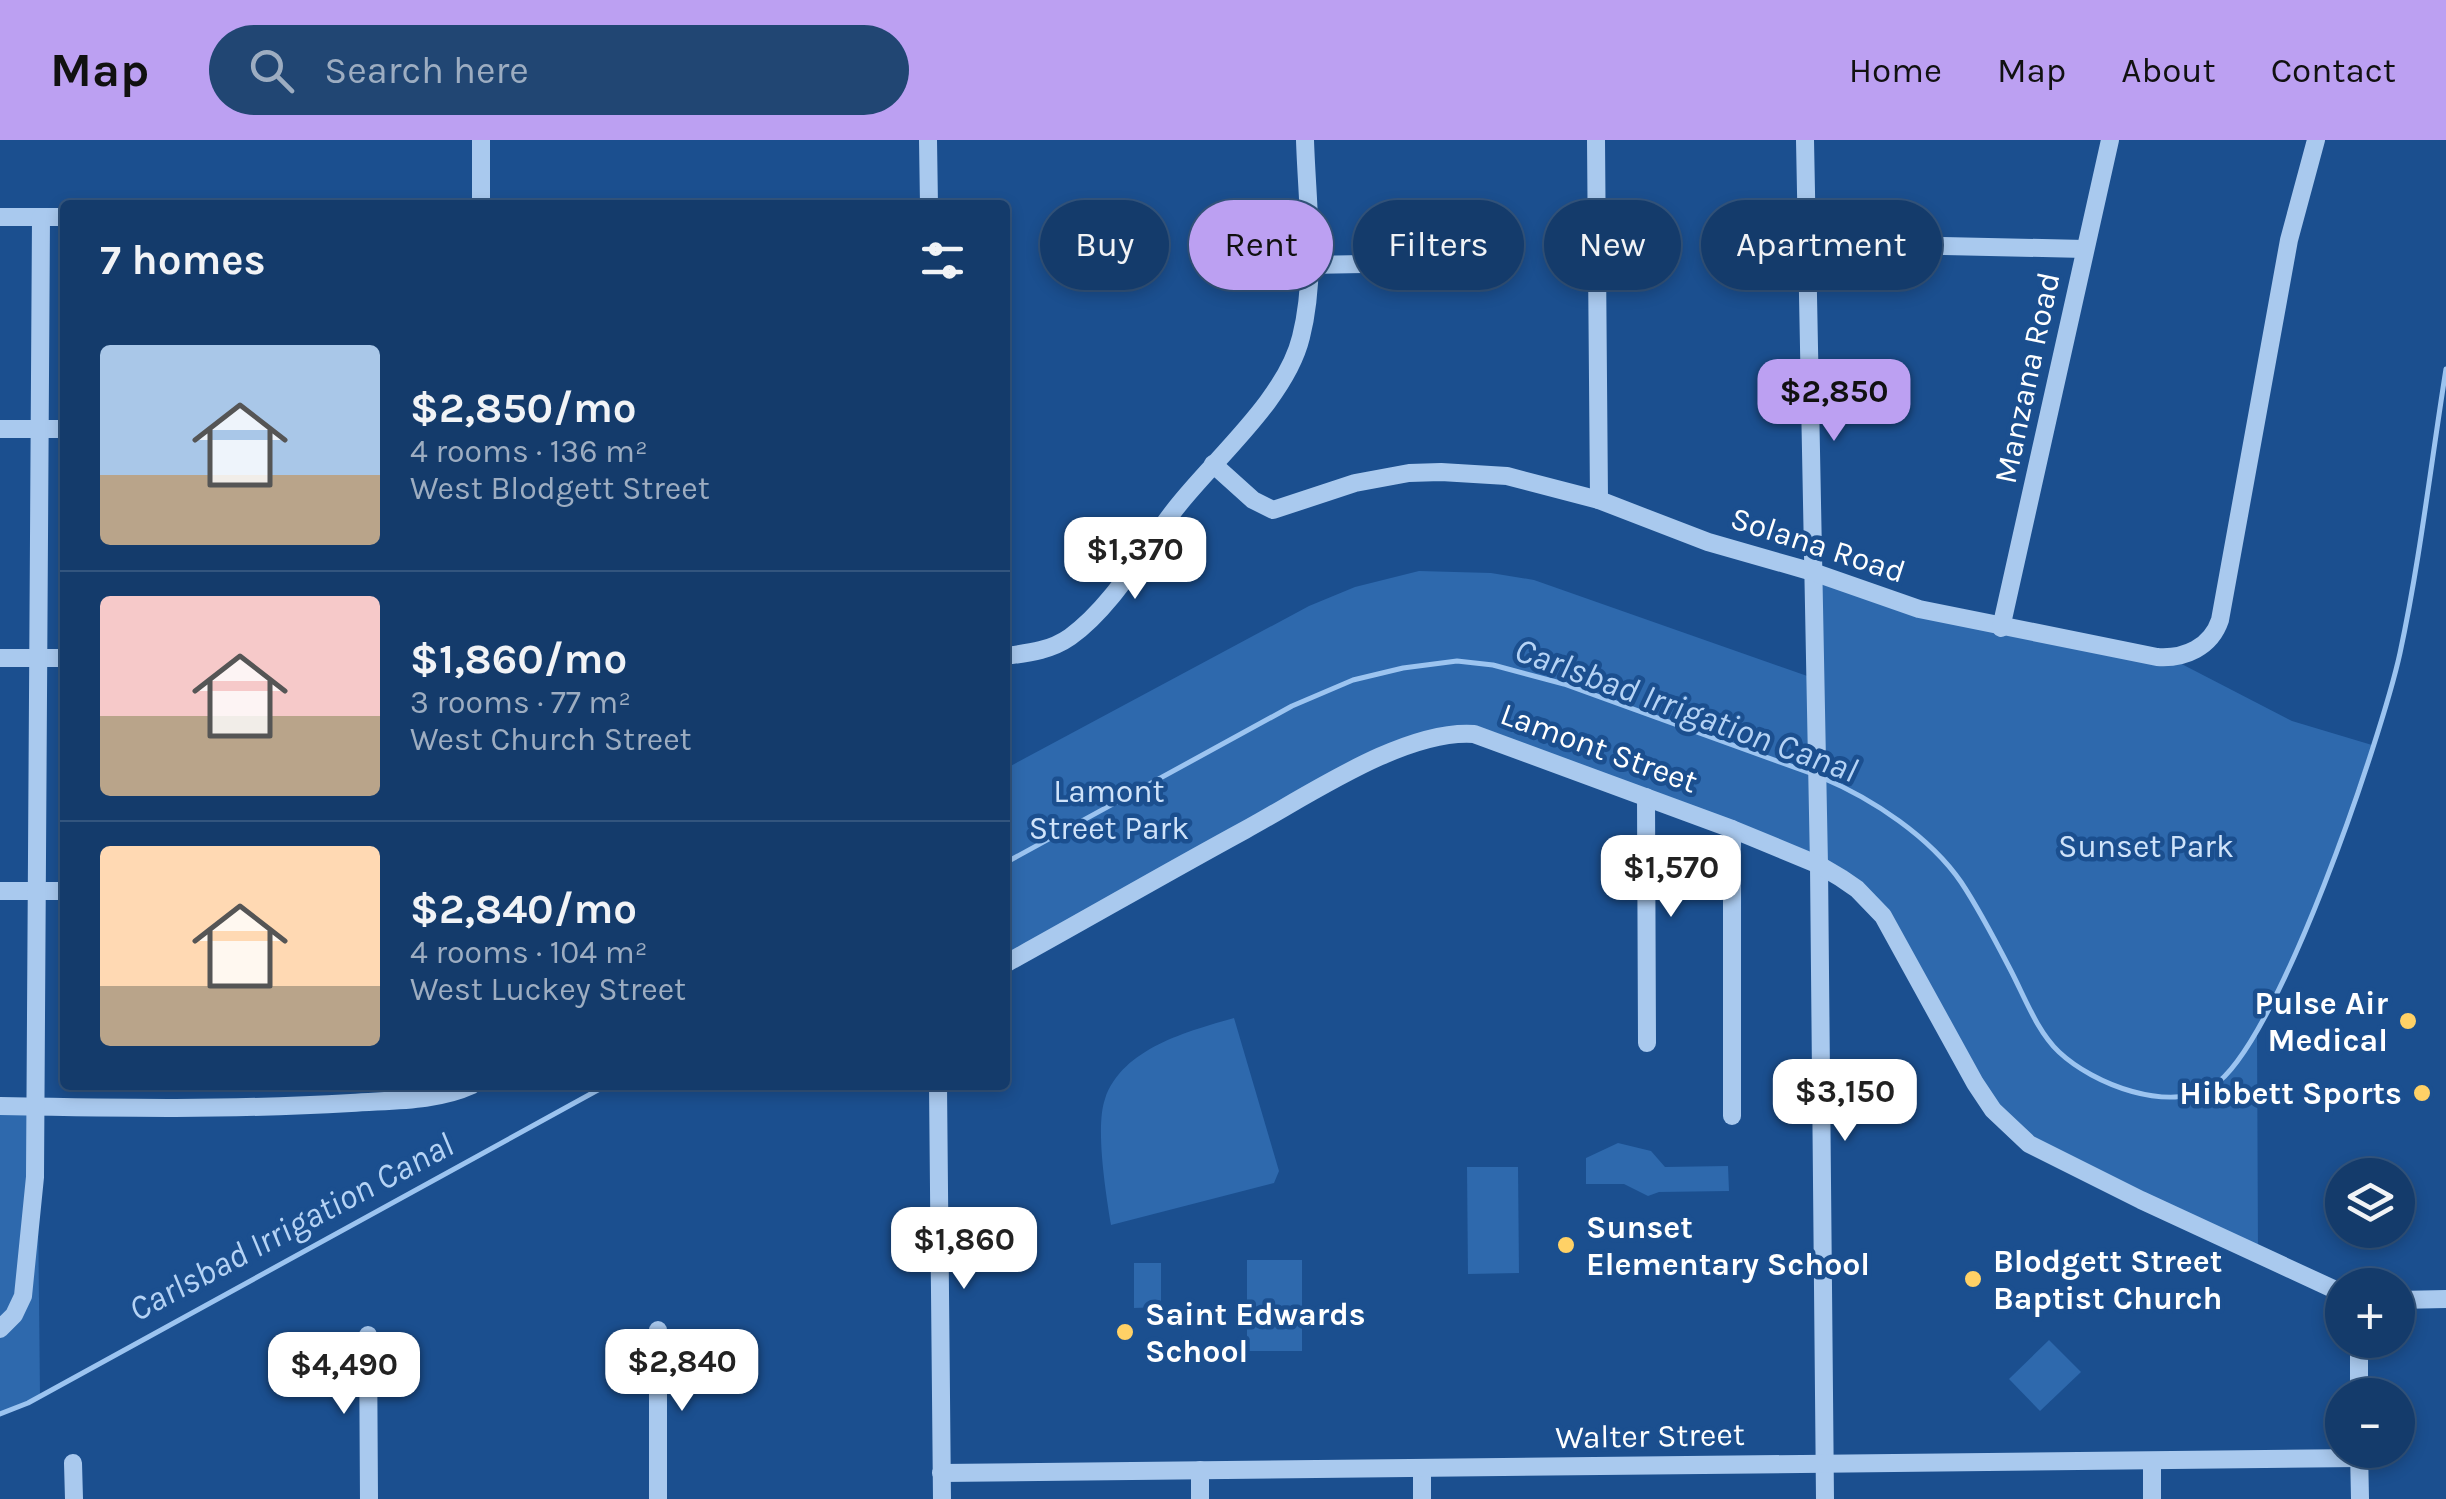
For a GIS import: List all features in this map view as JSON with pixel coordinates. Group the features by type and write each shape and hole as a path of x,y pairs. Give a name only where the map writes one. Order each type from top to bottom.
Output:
{"street":[{"path":"480,200 481,140"},
{"path":"928,140 929,200"},
{"path":"1306,140 1307,200"},
{"path":"1596,140 1599,500"},
{"path":"1805,140 1806,200"},
{"name":"Manzana Road","path":"2002,628 2110,140"},
{"name":"Solana Road","path":"1213,464 1253,500 1273,510 1376,478 1441,472 1507,476 1599,500 1708,542 1813,572 1919,609 2170,658 2190,652 2215,635 2289,240 2316,140"},
{"path":"0,1330 14,1315 23,1296 38,1106 41,217"},
{"path":"0,218 60,217"},
{"path":"1942,246 2085,249"},
{"path":"1010,655 1047,649 1074,634 1122,581 1275,390 1295,358 1307,290"},
{"path":"1807,290 1819,865 1825,1499"},
{"path":"0,429 60,429"},
{"path":"0,658 60,658"},
{"name":"Lamont Street","path":"1010,961 1327,785 1428,738 1474,734 1732,829 1819,865 1857,889 1884,916 1974,1083 1993,1110 2029,1144 2325,1285"},
{"path":"1646,797 1647,1043"},
{"path":"1732,829 1732,1116"},
{"path":"0,891 60,891"},
{"path":"0,1106 295,1106 418,1098 458,1090"},
{"path":"938,1090 942,1499"},
{"path":"2415,1300 2446,1299"},
{"path":"658,1330 658,1499"},
{"path":"368,1335 368,1499"},
{"name":"Walter Street","path":"941,1473 2152,1461 2325,1455"},
{"path":"2152,1461 2152,1499"},
{"path":"73,1463 74,1499"},
{"path":"2359,1468 2360,1499"},
{"path":"1422,1469 1422,1499"},
{"path":"1200,1470 1200,1499"}],"green space":[{"path":"1419,571 1491,573 1534,580 1813,678 1813,572 1919,609 2170,658 2292,721 2372,745 2284,981 2257,1031 2258,1255 2012,1129 1857,889 1498,743 1428,738 1010,961 1010,766 1309,606 1355,587"},
{"path":"1234,1018 1279,1171 1274,1183 1111,1225 1101,1126 1105,1099 1114,1081 1141,1054 1159,1044"},
{"path":"0,1106 37,1106 40,1397 0,1414"},
{"path":"1618,1143 1651,1151 1665,1167 1728,1166 1729,1191 1659,1192 1648,1196 1624,1184 1586,1184 1586,1158"},
{"path":"1467,1167 1518,1167 1519,1273 1468,1274"},
{"path":"1247,1260 1302,1260 1302,1351 1247,1351"},
{"path":"1134,1263 1161,1263 1161,1307 1134,1308"},
{"path":"2049,1340 2081,1372 2040,1411 2009,1379"}],"waterway":[{"name":"Carlsbad Irrigation Canal","path":"1823,778 1899,821 1948,865 1980,913 2044,1033 2074,1064 2111,1084 2154,1096 2195,1094 2213,1086 2239,1059 2296,953 2372,749 2407,618 2446,369"},
{"name":"Carlsbad Irrigation Canal","path":"1010,860 1292,706 1353,680 1457,661 1493,665 1564,684 1813,774"},
{"name":"Carlsbad Irrigation Canal","path":"0,1414 28,1403 598,1090"}],"place":[{"name":"Pulse Air Medical","path":"2408,1021"},
{"name":"Hibbett Sports","path":"2422,1093"},
{"name":"Sunset Elementary School","path":"1566,1245"},
{"name":"Blodgett Street Baptist Church","path":"1973,1279"},
{"name":"Saint Edwards School","path":"1125,1332"}],"park label":[{"name":"Lamont Street Park","path":"1109,810"},
{"name":"Sunset Park","path":"2146,846"}]}
